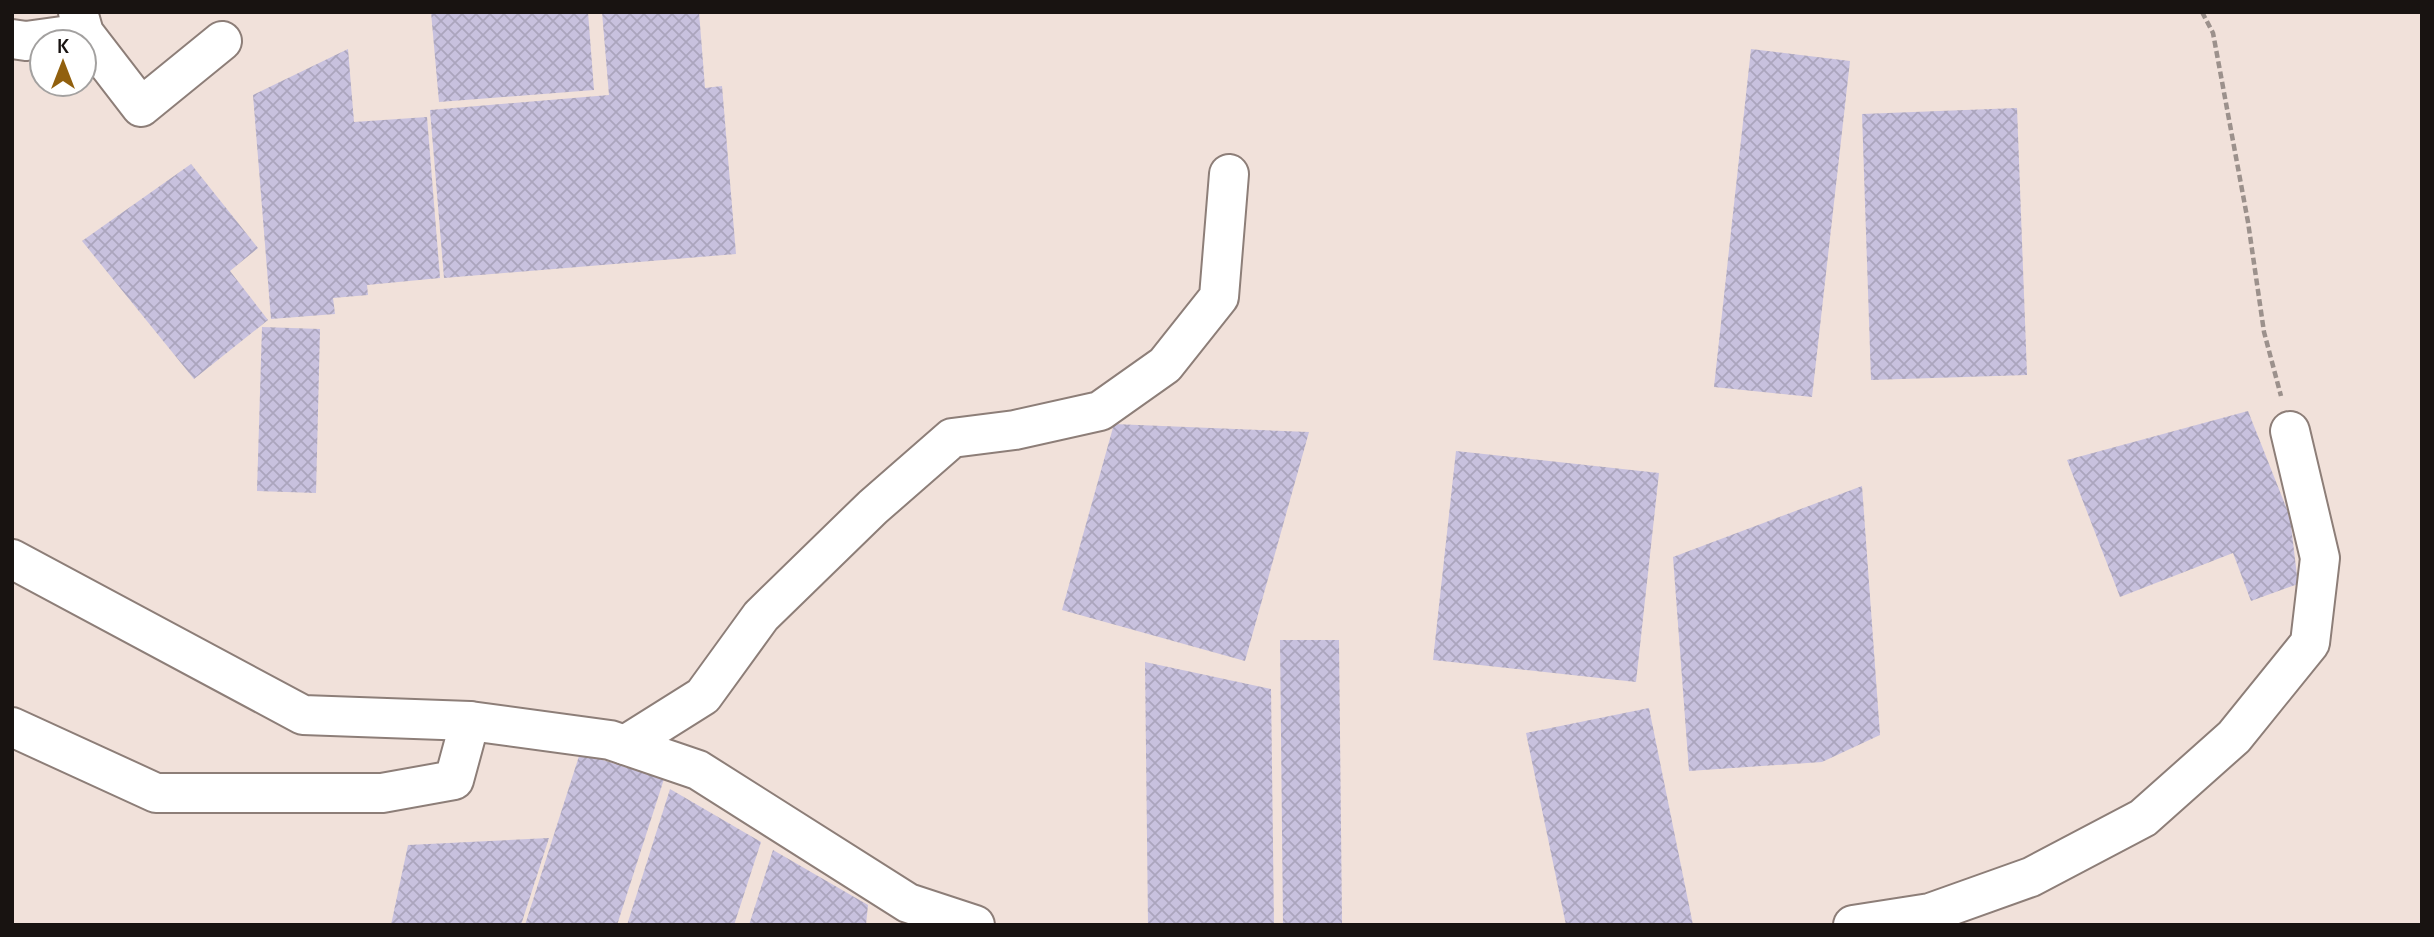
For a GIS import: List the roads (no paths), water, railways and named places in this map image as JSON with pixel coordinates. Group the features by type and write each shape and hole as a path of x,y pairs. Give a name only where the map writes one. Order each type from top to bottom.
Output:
{"street":[{"path":"12,38 26,41 81,23 141,107 222,41"},
{"path":"625,745 703,695 761,616 873,507 951,438 1015,430 1100,411 1165,365 1219,297 1229,174"},
{"path":"1853,925 1930,913 2031,877 2143,818 2234,737 2310,643 2319,558 2290,431"},
{"path":"12,559 303,715 470,721 610,740 698,770 908,903 975,925"},
{"path":"12,727 156,793 382,793 454,780 470,721"}]}
